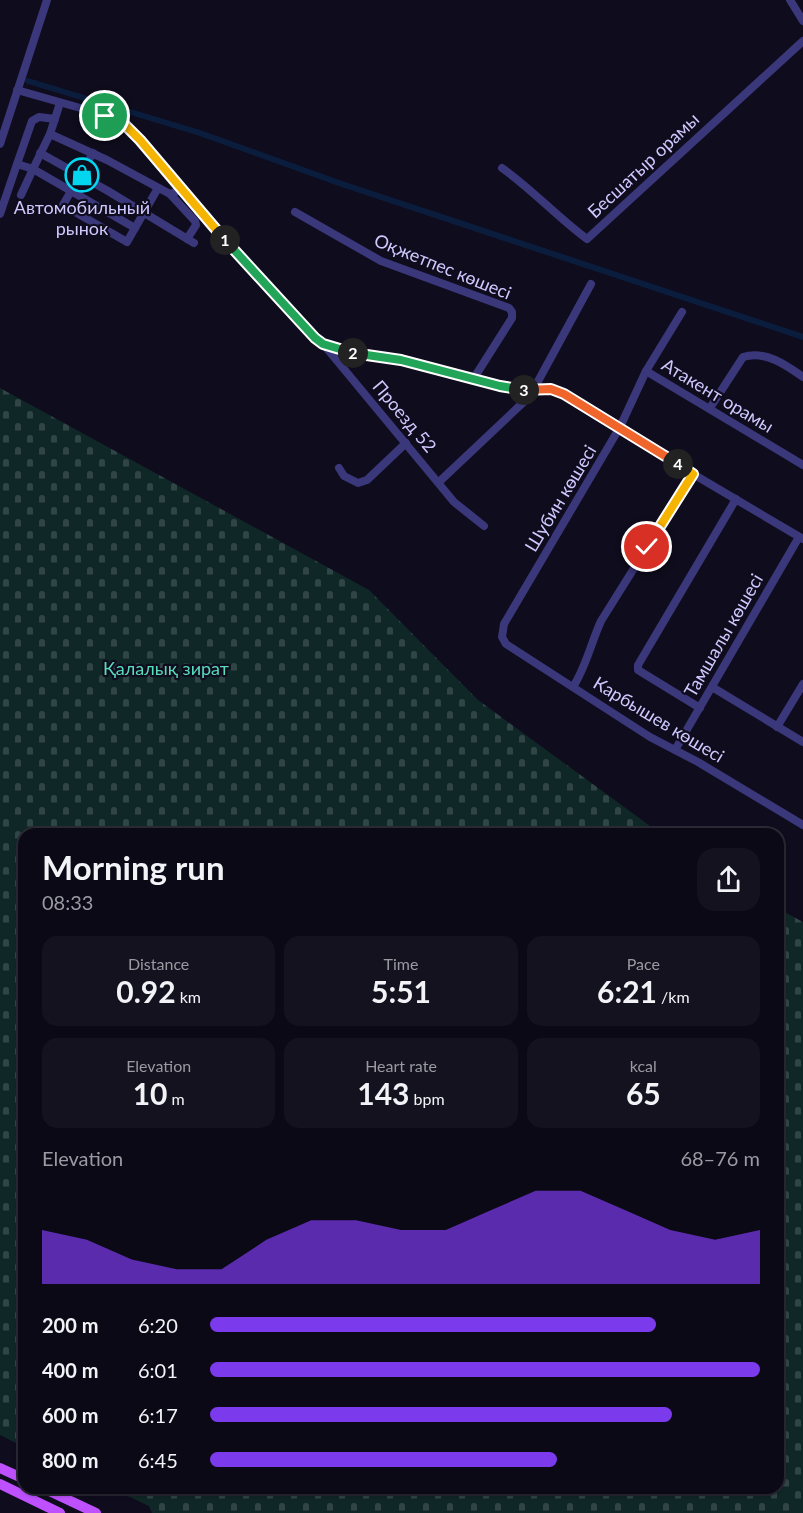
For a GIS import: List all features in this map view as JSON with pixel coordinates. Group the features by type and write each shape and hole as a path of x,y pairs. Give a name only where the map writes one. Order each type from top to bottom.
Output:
{"main road":[{"path":"0,1468 18,1476"},
{"path":"0,1484 18,1493"},
{"path":"21,1494 60,1513"},
{"path":"56,1494 96,1513"}],"street":[{"path":"0,144 47,0"},
{"path":"790,0 803,21"},
{"name":"Бесшатыр орамы","path":"502,168 519,179 559,218 587,239 803,41"},
{"path":"17,90 105,116 125,125 238,254 323,344 344,352 401,360 515,389 557,391 801,538"},
{"path":"21,195 50,134 60,103"},
{"path":"0,214 32,121 39,117 55,119"},
{"path":"40,153 191,241 195,221 170,194 93,153 50,134"},
{"path":"93,153 63,205 127,242 158,188"},
{"path":"17,164 33,169 135,228"},
{"path":"170,194 181,190"},
{"name":"Оқжетпес көшесі","path":"295,212 381,261 509,308 512,318 474,378"},
{"path":"439,482 534,390 591,284"},
{"name":"Шубин көшесі","path":"502,637 504,624 620,427 646,371 682,312"},
{"name":"Проезд 52","path":"323,344 454,502 484,526"},
{"path":"710,408 743,357 756,355 767,357 780,362 803,377"},
{"name":"Атакент орамы","path":"646,371 803,465"},
{"path":"339,468 344,476 358,483 367,480 406,443"},
{"path":"573,687 583,670 601,621 693,474"},
{"path":"700,708 638,670 638,665 736,499"},
{"name":"Тамшалы көшесі","path":"675,750 801,538"},
{"name":"Карбышев көшесі","path":"502,637 506,644 650,737 803,825"},
{"path":"777,727 803,684"},
{"path":"712,687 803,742"}],"green space":[{"name":"Қалалық зират","path":"0,388 369,590 478,700 653,828 18,828 18,1444 0,1435"},
{"path":"784,912 803,922 803,1513 152,1513 149,1506 124,1494 784,1494"}],"waterway":[{"path":"28,81 200,133 339,183 803,337"}],"place":[{"name":"Автомобильный рынок","path":"82,175"}],"route":[{"path":"105,116 125,125 140,140 238,254 323,344 344,352 401,360 500,386 525,390 551,389 557,391 620,427 693,474 647,547"}]}
